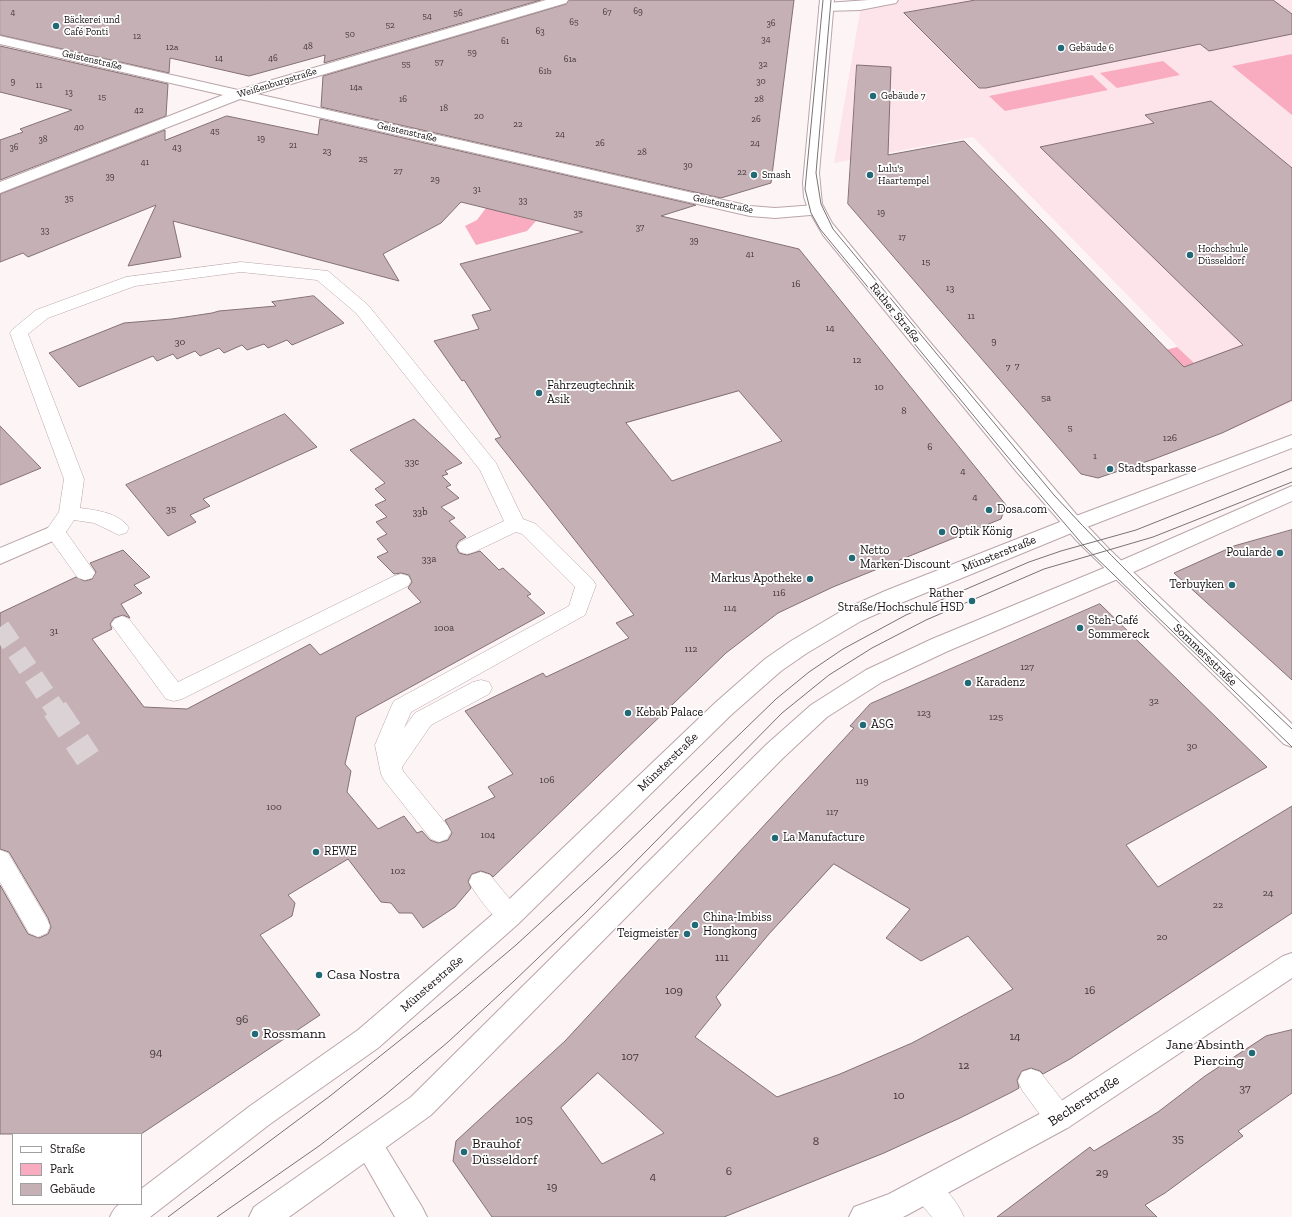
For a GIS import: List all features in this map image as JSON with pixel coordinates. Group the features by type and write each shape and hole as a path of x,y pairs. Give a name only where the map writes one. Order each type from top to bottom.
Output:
{"street":[{"name":"Weißenburgstraße","path":"0,188 240,94 561,0"},
{"path":"826,3 860,6 891,0"},
{"name":"Rather Straße","path":"826,3 811,173 811,197 816,210 829,231 903,323 1030,476 1118,571"},
{"name":"Geistenstraße","path":"0,40 750,211 775,213 816,210"},
{"name":"Münsterstraße","path":"125,1217 154,1197 260,1115 368,1039 509,916 723,709 773,665 798,647 860,612 1073,524 1292,441"},
{"path":"264,1217 421,1106 775,751 819,711 874,676 940,644 1118,571 1292,493"},
{"path":"0,556 56,532"},
{"name":"Sommersstraße","path":"1118,571 1292,738"},
{"name":"Becherstraße","path":"864,1217 902,1211 927,1190 1059,1118 1292,964"},
{"path":"368,1144 412,1217"}],"lane":[{"path":"85,573 56,532 69,513 74,479 19,333 42,314 132,281 241,267 322,275 362,310 489,468 515,524"},
{"path":"69,513 98,517 119,528"},
{"path":"439,832 392,774 386,745 402,707 578,610 586,585 529,529 515,524 467,547"},
{"path":"122,624 174,693 401,581"},
{"path":"390,766 423,719 481,688"},
{"path":"0,860 38,926"},
{"path":"481,882 509,916"},
{"path":"1031,1081 1059,1118"},
{"path":"927,1190 950,1217"}],"shaded area":[{"name":"Hochschule Düsseldorf","path":"862,0 1292,0 1292,402 1223,433 1157,377 1177,346 973,137 834,163"}],"green space":[{"path":"1292,54 1292,115 1232,66"},
{"path":"1163,61 1180,75 1117,88 1100,73"},
{"path":"1092,75 1108,90 1005,111 989,96"},
{"path":"486,208 536,221 527,231 476,245 465,226 477,220"},
{"path":"1177,347 1194,363 1157,377 1144,356"}],"building":[{"path":"0,0 541,0 324,63 325,55 249,76 170,58 169,73 0,35"},
{"path":"569,0 794,0 771,183 721,198 321,107 323,76 566,4"},
{"name":"Gebäude 6","path":"976,0 1273,0 1292,14 1292,34 1209,51 1200,44 986,88 979,88 904,13"},
{"path":"0,46 168,84 166,116 0,180 0,140 23,132 20,129 72,110 0,92"},
{"path":"857,65 891,67 888,155 964,141 1184,367 1243,345 1040,147 1154,123 1145,115 1211,101 1292,168 1292,400 1222,433 1154,459 1098,478 1081,474 848,204"},
{"path":"227,116 318,135 320,119 696,205 661,216 799,249 1006,505 1001,519 833,587 778,613 726,653 493,877 490,874 481,871 472,874 468,881 471,888 455,907 423,928 412,913 399,913 391,903 381,902 348,859 288,895 295,903 292,916 260,935 320,1015 142,1133 0,1134 0,885 28,934 39,938 48,934 51,927 48,918 9,852 0,849 0,613 76,577 85,581 92,579 96,572 90,563 123,550 150,577 134,585 142,593 121,604 130,618 123,615 114,618 110,624 112,629 92,639 144,707 187,709 310,644 320,655 421,602 408,588 412,582 409,575 401,573 394,574 377,557 388,552 377,539 387,534 376,522 387,517 375,505 386,500 375,489 385,483 350,450 414,419 462,463 445,471 448,474 442,476 451,485 446,487 459,498 441,507 455,518 449,521 466,537 459,541 456,546 459,553 467,555 480,551 499,570 503,568 531,594 527,596 545,613 356,717 345,764 351,771 347,792 378,829 404,816 417,833 422,831 430,840 438,843 448,840 452,833 445,820 495,797 488,787 513,774 465,711 543,673 546,677 629,638 616,623 634,615 495,439 501,437 464,380 462,381 434,341 479,329 472,315 491,310 460,264 583,232 461,202 441,223 383,254 399,281 173,221 181,257 128,266 156,205 28,257 23,253 0,262 0,194 165,130 165,140","holes":["739,391 782,441 672,481 626,423"]},
{"path":"314,296 344,323 292,345 287,340 268,348 264,344 247,350 242,345 224,353 219,348 200,356 195,351 177,359 173,354 157,361 153,356 79,387 49,353 124,323 172,319 219,311 276,306 272,302"},
{"path":"285,414 317,447 203,499 210,506 190,515 196,522 168,536 126,485"},
{"path":"0,426 41,468 0,485"},
{"path":"1292,530 1292,680 1174,573 1234,546"},
{"path":"1100,604 1267,767 1126,845 1158,887 1292,806 1292,913 1070,1059 1043,1074 1040,1071 1031,1068 1022,1071 1017,1080 1019,1088 1012,1092 884,1153 724,1217 492,1217 453,1161 456,1141 565,1041 854,728 850,726 870,704","holes":["834,864 910,909 886,938 921,961 968,936 1013,989 912,1043 840,1074 777,1097 695,1037 721,1005 716,997 769,934","598,1073 664,1133 602,1164 561,1108"]},
{"path":"1292,1030 1292,1093 1238,1131 1243,1136 1165,1193 1145,1205 1157,1217 997,1217 1090,1147 1094,1151 1158,1112 1205,1076 1266,1036"}],"tunnel":[{"path":"0,627 56,710"},
{"path":"55,709 88,758"}],"tram line":[{"path":"823,0 805,189 811,213 820,229 1006,455 1083,545"},
{"path":"831,0 816,173 821,204 833,229 1054,495 1097,541"},
{"path":"1097,541 1136,530 1292,468"},
{"path":"1107,551 1153,537 1292,482"},
{"path":"1083,545 1097,541"},
{"path":"1097,541 1107,551"},
{"path":"168,1217 330,1096 458,994 516,945 620,850 776,699 809,672 843,649 906,615 1029,562 1083,545"},
{"path":"1083,545 1093,555"},
{"path":"1093,555 1107,551"},
{"path":"1107,551 1292,729"},
{"path":"217,1217 319,1146 385,1095 448,1042 584,914 782,713 829,675 872,648 926,620 1044,569 1093,555"},
{"path":"1093,555 1292,747"}],"place":[{"name":"Bäckerei und Café Ponti","path":"56,26"},
{"name":"Gebäude 6","path":"1061,48"},
{"name":"Gebäude 7","path":"873,96"},
{"name":"Smash","path":"754,175"},
{"name":"Lulu's Haartempel","path":"870,175"},
{"name":"Hochschule Düsseldorf","path":"1190,255"},
{"name":"Fahrzeugtechnik Asik","path":"539,393"},
{"name":"Stadtsparkasse","path":"1110,469"},
{"name":"Dosa.com","path":"989,510"},
{"name":"Optik König","path":"942,532"},
{"name":"Poularde","path":"1280,553"},
{"name":"Netto Marken-Discount","path":"852,558"},
{"name":"Markus Apotheke","path":"810,579"},
{"name":"Terbuyken","path":"1232,585"},
{"name":"Rather Straße/Hochschule HSD","path":"972,601"},
{"name":"Steh-Café Sommereck","path":"1080,628"},
{"name":"Karadenz","path":"968,683"},
{"name":"Kebab Palace","path":"628,713"},
{"name":"ASG","path":"863,725"},
{"name":"La Manufacture","path":"775,838"},
{"name":"REWE","path":"316,852"},
{"name":"China-Imbiss Hongkong","path":"695,925"},
{"name":"Teigmeister","path":"687,934"},
{"name":"Casa Nostra","path":"319,975"},
{"name":"Rossmann","path":"255,1034"},
{"name":"Jane Absinth Piercing","path":"1252,1053"},
{"name":"Brauhof Düsseldorf","path":"464,1152"}]}
